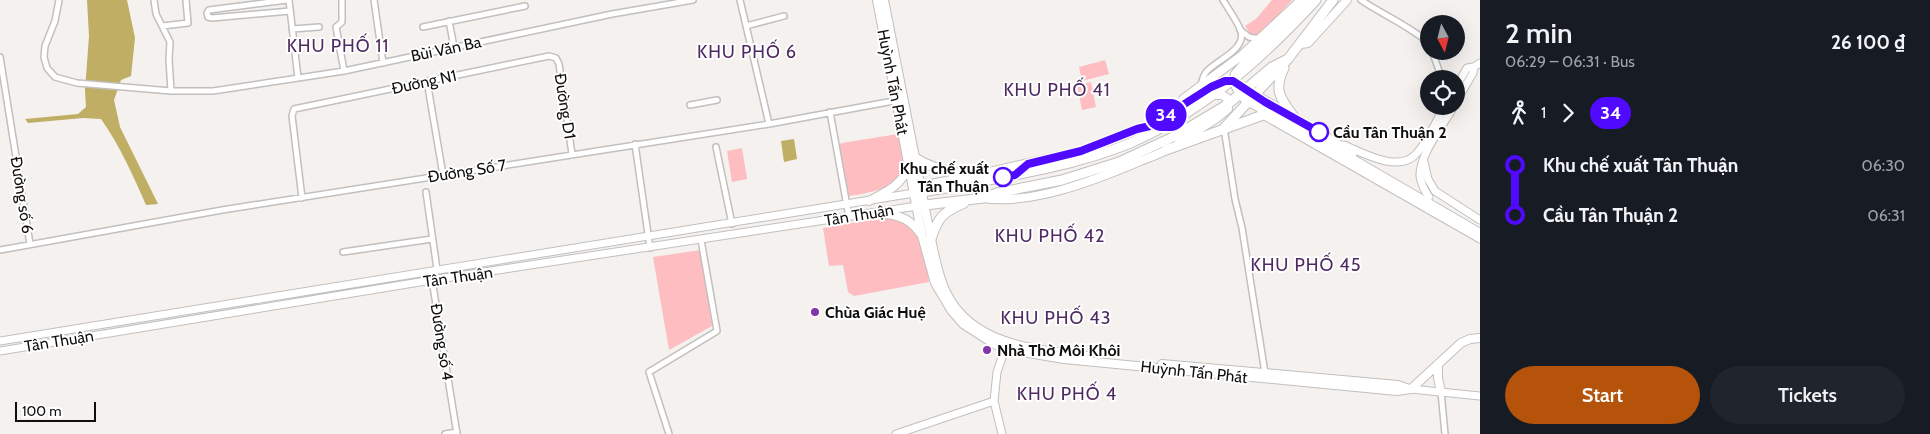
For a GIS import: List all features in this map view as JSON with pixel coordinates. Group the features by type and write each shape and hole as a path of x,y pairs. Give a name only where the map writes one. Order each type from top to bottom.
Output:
{"highway":[{"path":"919,190 1064,166 1106,153 1141,137 1193,108 1233,81 1263,55 1316,0"},
{"path":"1224,128 1288,59 1312,25 1333,0"},
{"path":"921,205 983,198 997,193 1092,172 1125,160 1173,137 1228,104 1272,67 1288,59"},
{"path":"1288,59 1279,78 1278,88 1283,101 1294,117"},
{"path":"1166,150 1204,137 1261,112"},
{"path":"1141,137 1150,126"},
{"path":"1166,150 1173,137"},
{"path":"1125,160 1138,162"},
{"path":"912,162 942,171 973,175 1015,175 1028,164"},
{"path":"926,238 947,211 973,199"}],"main road":[{"name":"Huỳnh Tấn Phát","path":"877,0 901,100"},
{"name":"Huỳnh Tấn Phát","path":"884,0 926,238 947,294 955,307 976,326 1006,346 1064,359 1247,374 1397,391 1411,389"},
{"path":"919,190 973,175 1081,151 1137,129 1150,126 1181,105 1241,56 1301,0"},
{"path":"1233,81 1240,67 1308,0"},
{"path":"1300,44 1308,43 1347,0"},
{"path":"1270,30 1294,24"},
{"path":"1201,89 1218,83 1233,81"},
{"path":"1233,81 1243,92 1248,102 1261,112 1266,110 1469,224 1480,227"},
{"path":"1243,92 1255,95 1294,117 1429,197 1480,233"},
{"path":"983,198 999,200 1063,189 1106,176 1166,150 1228,109 1227,98 1222,94 1212,95"},
{"path":"1181,105 1193,108"},
{"path":"869,201 898,184 905,176 912,162"},
{"path":"872,213 892,214 906,218 926,238"},
{"path":"1411,389 1460,343 1480,338"},
{"path":"1438,364 1441,392"},
{"name":"Huỳnh Tấn Phát","path":"1247,374 1265,373 1398,385 1411,389"}],"street":[{"name":"Bùi Văn Ba","path":"59,0 55,21 45,46 44,57 47,68 55,77 77,83 171,91 213,91 344,71 612,14 693,0"},
{"path":"154,0 156,14 170,42 171,91"},
{"path":"162,26 188,23 186,0"},
{"path":"290,11 212,18 208,17 207,13 209,10 288,0 290,11 298,78"},
{"path":"342,0 342,22 336,27 344,71"},
{"path":"374,0 383,63"},
{"path":"740,0 769,124"},
{"path":"1201,89 1203,77 1207,71 1239,44 1241,38 1240,30 1223,0"},
{"path":"1361,0 1381,14 1414,30 1420,35"},
{"path":"423,27 525,6"},
{"path":"746,26 784,16"},
{"path":"449,21 454,47"},
{"path":"292,29 319,27"},
{"path":"1240,30 1249,37 1260,39"},
{"name":"Đường N1","path":"302,198 292,116 292,111 297,108 549,56 556,58"},
{"name":"Đường số 6","path":"0,57 30,244"},
{"name":"Đường D1","path":"556,58 559,64 572,154"},
{"path":"1465,71 1467,68 1477,65"},
{"path":"1465,87 1477,65"},
{"path":"428,81 443,175"},
{"path":"690,105 717,100"},
{"name":"Đường Số 7","path":"0,250 136,224 769,124 901,100"},
{"path":"830,112 849,217"},
{"path":"1261,112 1480,240"},
{"path":"1336,143 1388,162 1404,161 1417,154 1440,115"},
{"path":"1429,197 1423,188 1420,178 1423,159 1449,115"},
{"path":"1224,128 1265,373"},
{"path":"635,144 650,248"},
{"path":"716,147 732,224"},
{"path":"1423,159 1428,179 1435,191 1480,220"},
{"name":"Tân Thuận","path":"0,341 437,269 648,238 869,201 919,190"},
{"path":"426,192 437,269"},
{"name":"Tân Thuận","path":"1,350 432,280 921,205"},
{"path":"690,230 692,241"},
{"path":"343,252 432,238"},
{"path":"669,434 649,372 717,331 702,240"},
{"name":"Đường số 4","path":"437,269 432,280 457,433"},
{"path":"343,285 344,295"},
{"path":"0,341 1,350"},
{"path":"1002,434 994,401 997,372 1006,346"},
{"name":"Huỳnh Tấn Phát","path":"1411,389 1480,396"},
{"path":"1441,392 1445,434"},
{"path":"896,434 994,401"},
{"path":"444,434 457,433"}],"shaded area":[{"path":"87,0 127,0 135,38 131,76 121,80 114,100 120,127 158,204 146,205 120,150 101,119 83,118 28,123 25,119 78,114 86,107 85,90 89,36"},
{"path":"1272,0 1292,0 1255,40 1245,26 1256,19"},
{"path":"1105,60 1109,74 1082,81 1079,67"},
{"path":"1091,82 1096,107 1082,110 1077,85"},
{"path":"898,134 906,165 903,175 898,181 881,189 847,196 838,145"},
{"path":"794,139 797,159 784,162 781,141"},
{"path":"742,148 747,179 732,182 727,151"},
{"path":"885,217 903,221 913,227 923,250 929,282 854,296 848,292 843,265 829,266 823,228"},
{"path":"701,250 712,326 669,350 653,257"}],"bus line":[{"name":"34","path":"1003,177 1015,175 1028,164 1081,151 1137,129 1150,126 1181,105 1218,83 1225,81 1233,81 1265,102 1319,132"}],"place":[{"name":"Cầu Tân Thuận 2","path":"1319,132"},
{"name":"Khu chế xuất Tân Thuận","path":"1003,177"},
{"name":"Chùa Giác Huệ","path":"815,312"},
{"name":"Nhà Thờ Môi Khôi","path":"987,350"}],"district":[{"name":"KHU PHỐ 11","path":"338,46"},
{"name":"KHU PHỐ 6","path":"747,52"},
{"name":"KHU PHỐ 41","path":"1057,90"},
{"name":"KHU PHỐ 42","path":"1050,236"},
{"name":"KHU PHỐ 45","path":"1306,265"},
{"name":"KHU PHỐ 43","path":"1056,318"},
{"name":"KHU PHỐ 4","path":"1067,394"}]}
